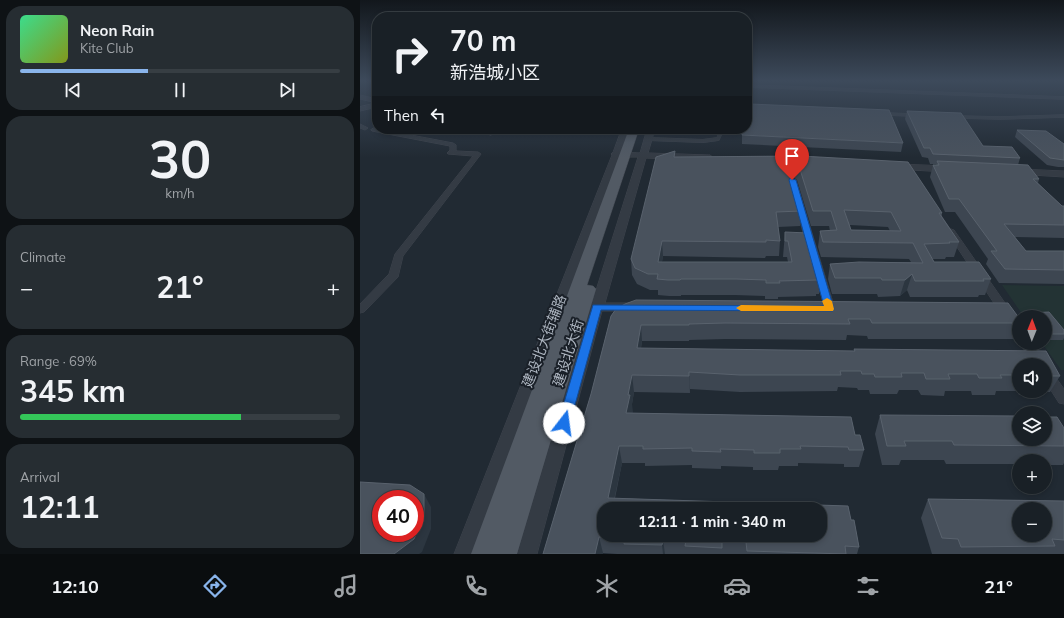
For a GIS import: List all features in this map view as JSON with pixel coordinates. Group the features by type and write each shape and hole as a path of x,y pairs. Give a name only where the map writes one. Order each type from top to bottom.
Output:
{"main road":[{"path":"484,554 629,154 633,134"},
{"name":"建设北大街","path":"504,554 590,307 629,154"}],"street":[{"path":"360,109 371,106"},
{"path":"360,310 394,275 398,256 478,154 450,153 453,150 453,145 395,134"},
{"name":"建设北大街辅路","path":"627,134 629,154"},
{"name":"建设北大街辅路","path":"464,554 629,154 645,134"},
{"path":"629,154 715,158"},
{"path":"890,167 909,171 960,170"},
{"path":"1006,172 1064,174"},
{"path":"792,180 830,309"},
{"path":"947,226 1012,322"},
{"path":"528,554 590,307 651,307"},
{"path":"814,309 846,309"},
{"path":"989,311 1005,311"},
{"path":"1052,381 1064,399"}],"lane":[{"path":"880,113 919,115"},
{"path":"951,116 1000,118 1064,116"},
{"path":"659,134 703,141 718,139 720,134"}],"shaded area":[{"path":"1002,285 1064,286 1064,370 1061,370 1047,350 1052,350 1052,310 1019,310"}],"building":[{"path":"752,106 793,106 889,110 903,143 742,135 752,134"},
{"path":"907,111 961,113 983,146 1012,147 1020,158 933,154 930,148 924,148"},
{"path":"1017,130 1046,131 1064,144 1064,160 1050,158"},
{"path":"675,151 674,157 801,156 908,162 942,213 939,213 959,242 924,244 934,262 979,262 991,279 983,279 984,281 915,281 912,274 905,280 882,280 881,278 835,278 830,264 859,262 923,263 913,243 823,242 820,231 837,230 831,211 813,211 799,166 793,163 789,164 788,167 801,211 776,212 780,241 662,241 658,262 792,262 788,241 785,241 785,232 808,233 810,242 807,242 812,263 817,264 822,278 818,278 818,280 779,281 780,283 766,283 766,280 736,279 657,279 658,274 648,274 635,268 631,259 656,157","holes":["844,210 891,212 901,231 851,230"]},
{"path":"937,161 1028,165 1039,179 1033,179 1062,206 1064,206 1064,225 1004,224 1026,251 1064,251 1064,270 1005,269 991,251 997,251 959,199 949,199 933,165 939,165"},
{"path":"636,300 1008,303 1013,310 1012,323 872,323 870,319 848,319 850,324 725,323 641,325 637,348 855,351 854,349 1046,351 1050,358 1012,358 1012,375 1000,375 1002,378 979,378 977,374 948,374 950,379 926,379 924,373 901,373 902,377 875,377 874,374 862,374 861,371 840,371 841,375 740,375 689,372 689,376 632,375 626,413 851,417 855,435 860,435 864,450 849,450 848,447 800,446 801,449 780,449 780,453 754,453 754,450 720,449 721,452 692,451 692,448 643,449 643,446 619,446 608,498 728,502 597,502 598,542 595,554 543,554 591,394 611,316 616,309"},
{"path":"1052,316 1064,330 1064,334 1052,334"},
{"path":"1052,362 1060,376 1052,376"},
{"path":"880,415 1012,416 1012,446 954,445 952,441 904,441 906,446 887,446"},
{"path":"1052,417 1057,417 1064,428 1064,446 1052,446"},
{"path":"360,482 410,485 418,490 372,490 372,542 410,542 394,554 360,554"},
{"path":"928,499 1064,501 1064,540 1052,539 1055,546 961,547 958,539 942,538"},
{"path":"827,505 848,506 851,520 854,520 859,547 845,546 846,554 747,551 746,542 827,542"},
{"path":"624,542 663,542 662,545 624,544"},
{"path":"686,542 722,542 722,548 685,546"}],"slow traffic":[{"path":"741,308 830,309 827,301"}],"route":[{"path":"564,423 597,307 830,309 792,180"}]}
